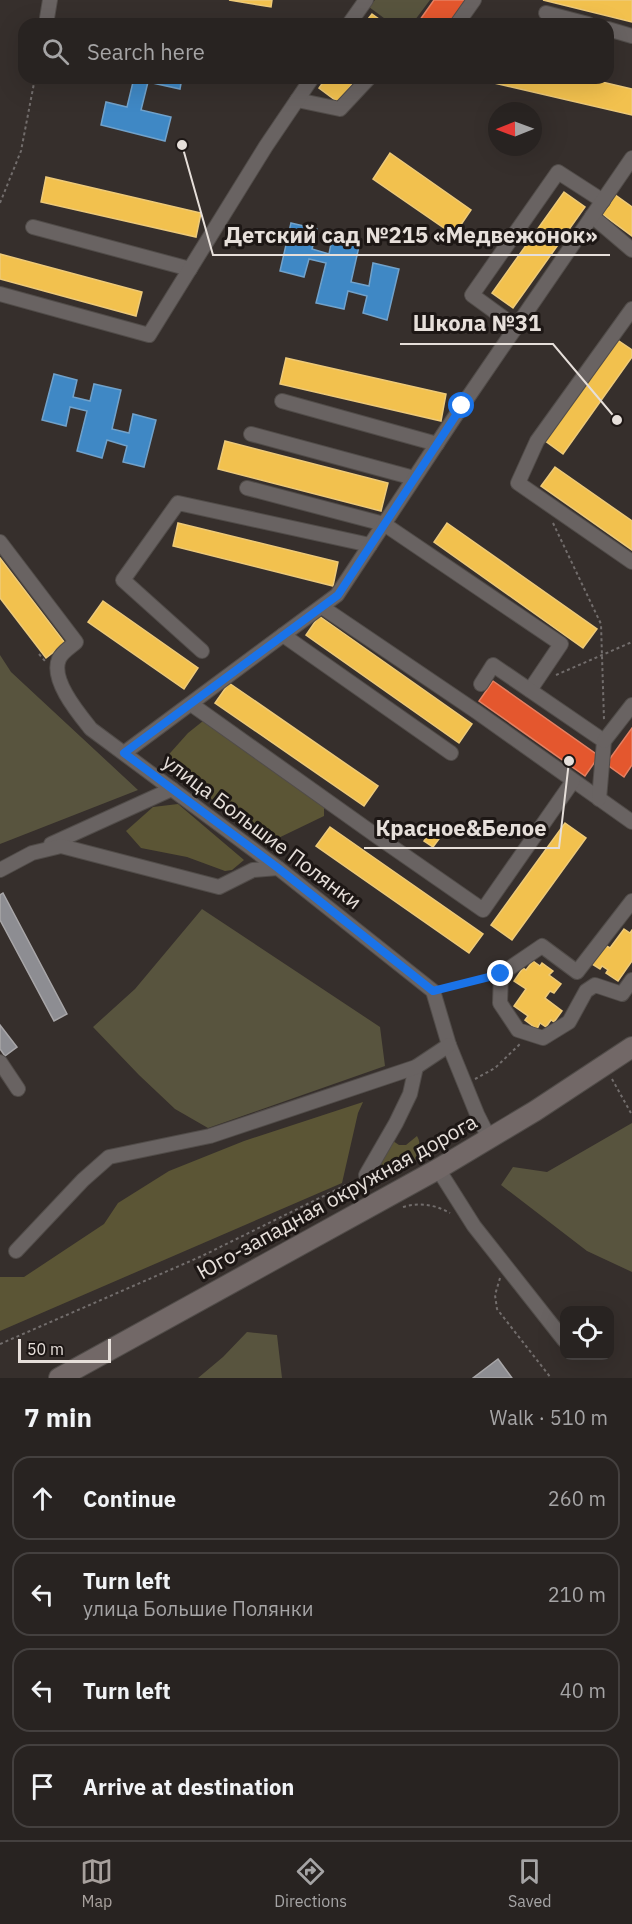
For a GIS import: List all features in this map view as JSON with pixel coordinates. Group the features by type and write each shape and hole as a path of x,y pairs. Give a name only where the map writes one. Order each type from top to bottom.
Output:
{"highway":[{"name":"Юго-западная окружная дорога","path":"59,1378 490,1140 632,1047"}],"street":[{"path":"47,18 50,0"},
{"path":"353,18 366,0"},
{"path":"461,18 474,0"},
{"path":"546,13 565,18"},
{"path":"614,31 632,36"},
{"path":"2,298 149,335 266,146 308,84"},
{"path":"297,100 340,109 363,84"},
{"path":"124,753 338,595 414,478 632,158"},
{"path":"516,327 472,295 558,172 603,201"},
{"path":"592,216 632,250"},
{"path":"33,227 190,269"},
{"path":"632,309 537,441 518,483 632,562"},
{"path":"282,401 437,444"},
{"path":"251,434 414,478"},
{"path":"247,488 384,524 561,644 532,687"},
{"path":"202,651 123,580 178,503 370,545"},
{"name":"улица Большие Полянки","path":"0,542 76,642 58,662 63,688 76,710 92,729 278,868 433,991"},
{"path":"322,607 477,712 632,822"},
{"path":"283,635 451,753"},
{"path":"481,684 493,665 532,687 604,741"},
{"path":"191,704 483,910 573,781"},
{"path":"599,800 604,741 632,705"},
{"path":"0,870 172,789"},
{"path":"32,853 61,846 219,887 253,870 278,868"},
{"path":"578,972 632,901"},
{"path":"586,992 578,972 542,946 501,974 501,1004 518,1030 543,1038 569,1022 586,992 595,985 622,994 632,981"},
{"path":"433,991 449,1045 490,1140"},
{"path":"16,1251 83,1180 109,1157 210,1136 416,1066 449,1045"},
{"path":"0,1062 18,1089"},
{"path":"366,1175 410,1094 416,1066"},
{"path":"438,1169 474,1226 560,1335"}],"path":[{"path":"0,203 21,151 34,84"},
{"path":"542,500 601,624 604,741"},
{"path":"532,687 632,642"},
{"path":"39,654 46,662"},
{"path":"433,991 501,974"},
{"path":"472,1080 495,1068 522,1042 527,1033"},
{"path":"604,1066 632,1115"},
{"path":"461,1138 467,1118"},
{"path":"0,1344 202,1256 366,1175"},
{"path":"396,1210 411,1205 424,1205 444,1210 454,1216"},
{"path":"507,1268 498,1281 495,1295 497,1309 551,1378"}],"shaded area":[{"path":"375,0 430,0 416,18 384,18 369,7"},
{"path":"0,655 11,672 138,790 0,844"},
{"path":"203,721 324,805 324,816 268,843 163,761 188,733"},
{"path":"178,804 244,860 232,870 225,871 187,857 141,848 126,831 153,807"},
{"path":"202,909 380,1027 385,1066 208,1128 175,1109 93,1027 135,989"},
{"path":"363,1102 358,1113 342,1183 0,1331 0,1277 24,1277 104,1224 118,1203 169,1171 244,1141"},
{"path":"632,1123 632,1272 587,1251 501,1185 513,1167 547,1172"},
{"path":"417,1136 419,1145 415,1161 394,1171 382,1165 378,1171 381,1176 373,1174 385,1148 393,1141 399,1145 406,1145"},
{"path":"247,1332 277,1335 282,1378 198,1378 223,1357"}],"building: Homes":[{"path":"229,0 272,0 271,7"},
{"path":"543,0 632,0 632,22"},
{"path":"322,84 352,84 339,103 319,88"},
{"path":"498,84 611,84 632,89 632,115"},
{"path":"390,153 471,210 454,235 373,179"},
{"path":"46,177 201,213 196,237 41,202"},
{"path":"564,192 585,207 513,308 492,293"},
{"path":"614,194 632,207 632,236 601,213"},
{"path":"0,254 142,292 136,316 0,279"},
{"path":"616,339 632,350 632,357 563,454 544,440"},
{"path":"286,358 446,394 441,421 280,384"},
{"path":"225,441 388,483 381,511 218,469"},
{"path":"555,467 632,521 632,550 541,486"},
{"path":"178,523 338,562 333,586 173,546"},
{"path":"447,523 597,629 583,648 434,542"},
{"path":"0,558 65,643 46,658 0,598"},
{"path":"103,601 198,668 184,689 88,622"},
{"path":"319,616 472,724 459,743 306,635"},
{"path":"229,683 378,786 364,806 215,703"},
{"path":"565,823 586,838 512,940 491,925"},
{"path":"330,827 483,934 469,953 316,846"},
{"path":"433,828 442,835 433,847 424,841"},
{"path":"624,929 630,933 632,930 632,961 618,981 606,973 608,970 602,966 600,969 592,964 605,945 610,948"},
{"path":"533,961 540,966 542,963 553,971 549,975 561,984 554,993 550,991 545,998 562,1011 554,1022 551,1020 546,1027 540,1023 537,1029 525,1020 528,1016 514,1006 526,989 514,981 523,968 526,970"}],"building: Shops":[{"path":"434,0 466,0 453,18 421,18"},
{"path":"493,681 599,756 585,776 479,701"},
{"path":"632,728 632,765 624,777 606,764"}],"building: Schools":[{"path":"133,84 148,84 141,110 171,117 165,141 101,125 106,102 127,107"},
{"path":"157,84 181,84 180,89"},
{"path":"291,223 317,229 312,249 329,254 333,234 360,242 351,282 369,286 373,263 399,269 387,320 363,313 367,296 348,291 344,309 316,303 326,263 309,259 304,277 280,271"},
{"path":"54,374 77,380 73,397 90,401 94,384 121,390 112,429 129,433 133,414 156,420 144,467 123,462 127,446 107,440 102,458 77,451 87,411 70,407 66,426 42,420"}],"building: Industry":[{"path":"3,893 67,1014 54,1021 0,920 0,895"},
{"path":"0,1025 17,1047 5,1056 0,1049"},
{"path":"498,1359 512,1378 473,1378"}],"place":[{"name":"Детский сад №215 «Медвежонок»","path":"182,145"},
{"name":"Школа №31","path":"617,420"},
{"name":"Красное&Белое","path":"569,761"}],"route":[{"path":"462,406 338,595 124,753 278,868 433,991 501,974"}]}
